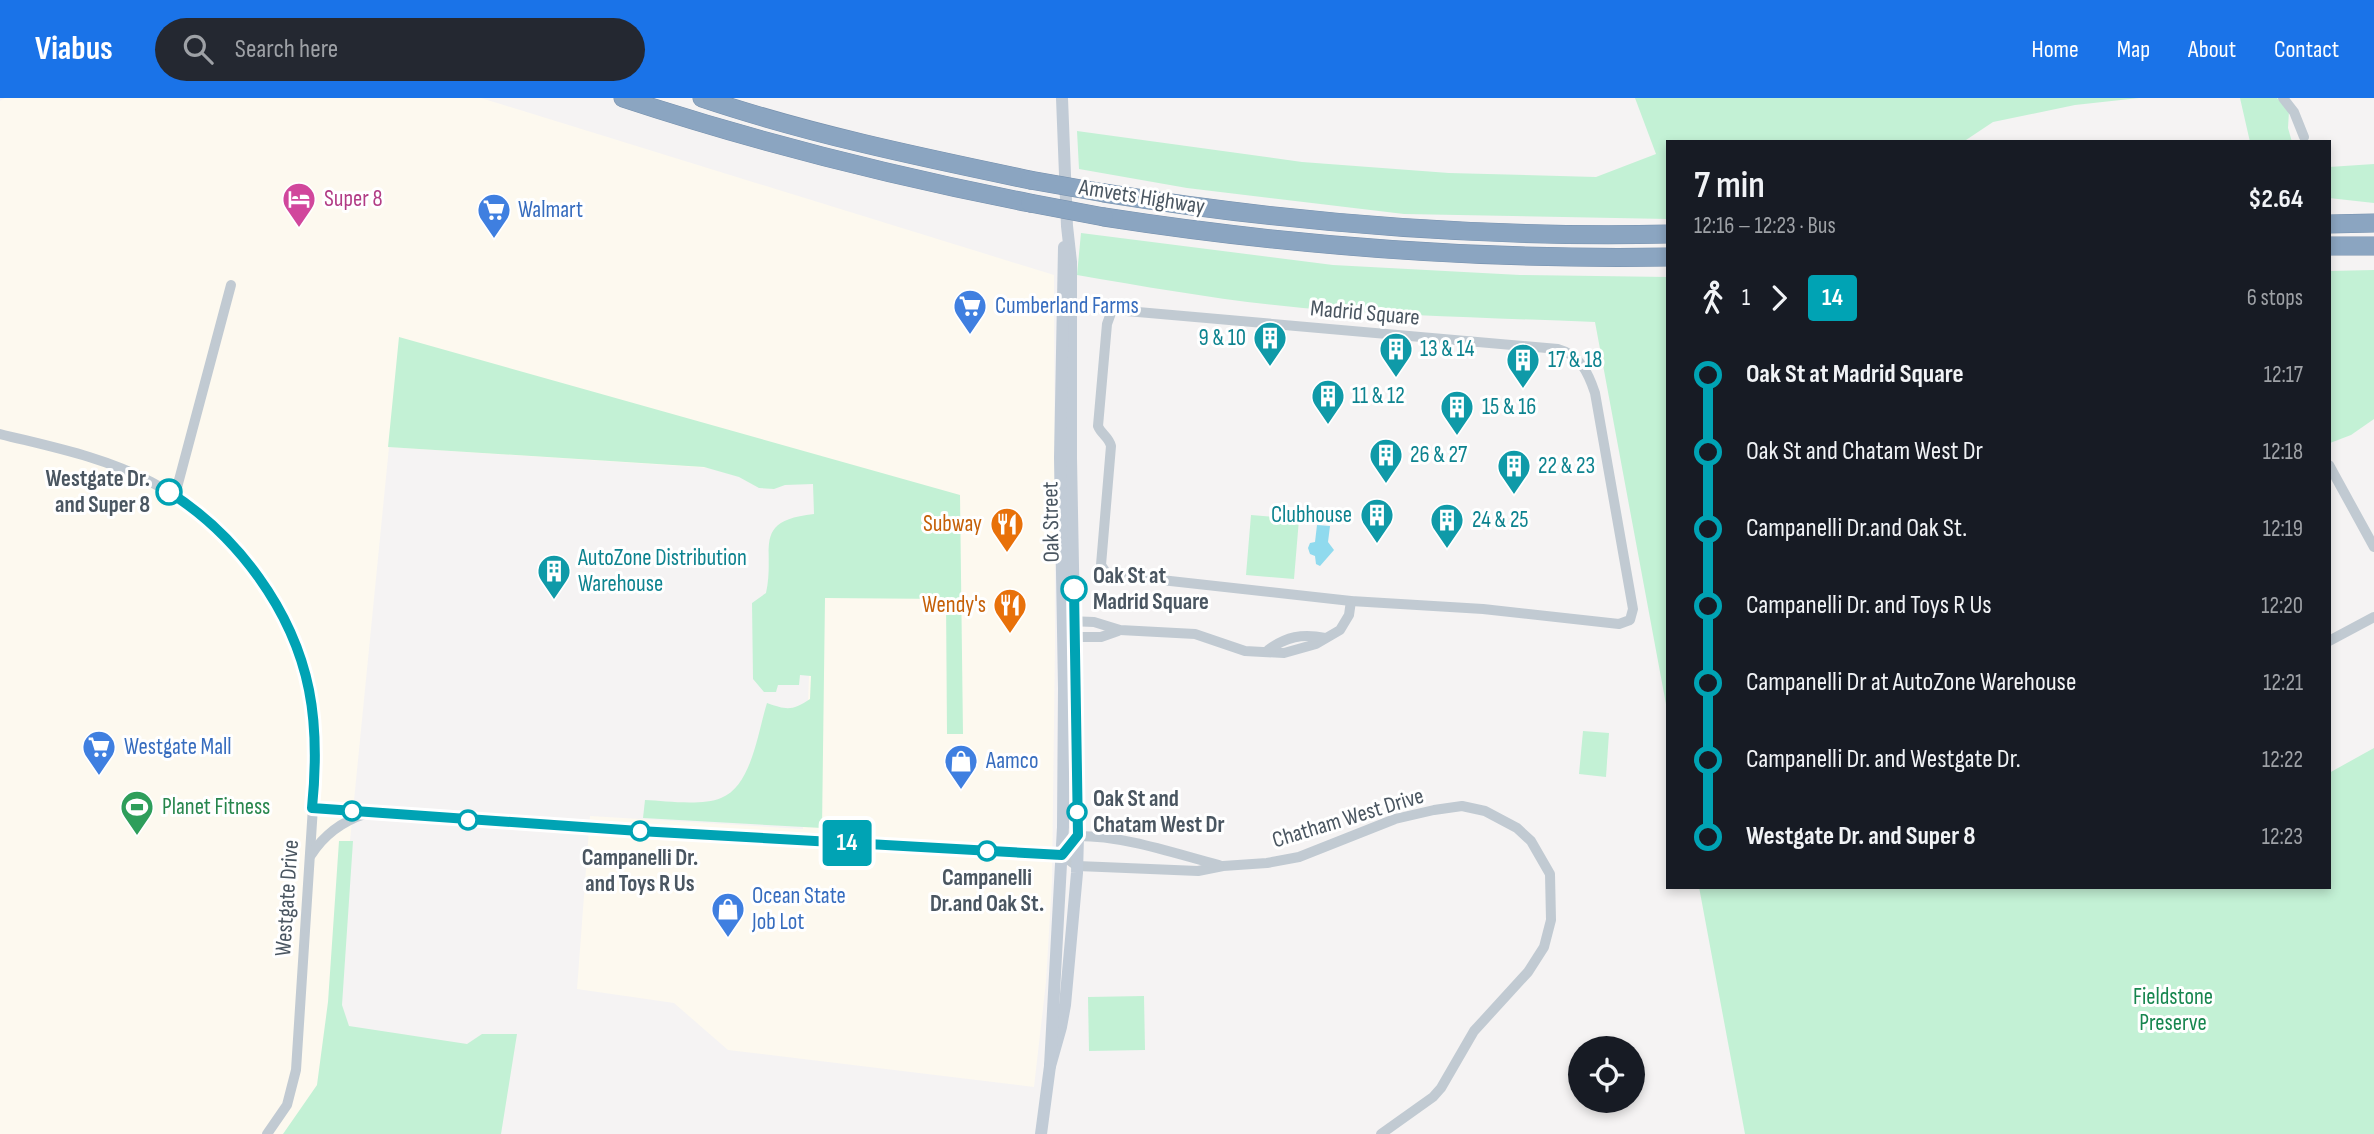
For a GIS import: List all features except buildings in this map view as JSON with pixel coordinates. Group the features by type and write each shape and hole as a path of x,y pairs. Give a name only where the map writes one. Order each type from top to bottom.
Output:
{"highway":[{"name":"Amvets Highway","path":"623,98 749,138 914,179 1104,217 1276,240 1404,251 1524,257 1666,257"},
{"name":"Amvets Highway","path":"702,98 756,116 1030,180 1232,212 1405,229 1524,234 1666,234"},
{"path":"2331,224 2374,223"},
{"path":"2331,246 2374,246"}],"main road":[{"name":"Oak Street","path":"1050,1066 1062,1027 1065,1005 1078,835 1060,458 1062,260 1066,226 1062,98"},
{"name":"Oak Street","path":"1041,1134 1050,1066 1050,1031 1056,979 1070,637"}],"street":[{"path":"2283,98 2294,112 2304,137"},
{"path":"175,495 231,285"},
{"name":"Madrid Square","path":"1122,310 1558,349 1581,363 1588,372 1595,393 1633,609 1630,620 1619,624 1483,609 1351,601 1114,576 1103,571 1101,565 1111,446 1110,441 1100,432 1098,419 1107,324 1111,313 1122,310"},
{"name":"Westgate Drive","path":"0,434 108,462 175,495 209,523 248,564 278,608 289,632 309,688 316,754 296,1070 287,1105 267,1134"},
{"path":"2331,469 2374,547"},
{"path":"1069,621 1094,622 1120,630 1195,634 1245,651 1268,650 1284,653 1305,649 1333,635 1345,623 1351,601"},
{"path":"2331,641 2374,617"},
{"path":"1070,637 1101,637 1120,630"},
{"name":"Chatham West Drive","path":"1077,866 1198,870 1266,863 1299,856 1395,819 1462,806 1485,811 1510,823 1531,841 1550,874 1552,898 1548,936 1540,954 1528,972 1474,1031 1441,1088 1433,1097 1381,1134"},
{"path":"312,808 639,831 1062,855 1077,866"},
{"path":"309,858 317,846 339,826 370,813"},
{"path":"1062,855 1078,835"},
{"name":"Chatham West Drive","path":"1078,835 1123,841 1223,866"}],"shaded area":[{"path":"5,98 481,98 1054,275 1055,643 1052,881 1046,982 1034,1087 728,1050 674,1003 577,989 590,816 803,829 817,475 389,447 321,1134 0,1134 0,101"}],"green space":[{"path":"1635,98 2139,98 2075,105 1993,122 1966,140 1666,140 1666,219 1404,214 1187,188 1079,169 1077,131 1302,162 1449,173 1596,177 1656,154"},
{"path":"2240,98 2277,98 2289,111 2288,128 2291,140 2250,140"},
{"path":"2374,164 2374,203 2331,198 2331,167"},
{"path":"1081,233 1333,265 1520,275 1666,277 1666,704 1595,322 1303,308 1218,298 1077,275"},
{"path":"2374,270 2374,419 2351,435 2331,443 2331,271"},
{"path":"399,337 960,495 963,734 947,734 946,599 825,598 822,828 643,818 645,800 704,802 732,792 747,770 767,703 789,708 810,699 811,676 800,675 799,685 778,685 776,692 764,692 753,679 752,603 766,593 773,530 781,523 814,514 813,484 785,485 774,489 759,488 739,477 704,467 388,447"},
{"path":"1251,515 1299,519 1294,579 1246,575"},
{"path":"1583,731 1609,733 1606,777 1579,774"},
{"name":"Fieldstone Preserve","path":"2374,748 2374,1134 1745,1134 1699,889 2331,889 2331,772"},
{"path":"339,841 353,841 342,1005 349,1026 467,1044 482,1034 517,1034 501,1134 283,1134 317,1085 328,1002"},
{"path":"1144,996 1145,1050 1089,1051 1088,997"}],"water":[{"path":"1317,525 1330,526 1328,542 1334,550 1320,566 1316,564 1315,556 1310,554 1308,548 1310,543 1315,542"}],"bus line":[{"name":"14","path":"169,492 209,523 248,564 278,608 289,632 309,688 316,754 312,808 479,821 1062,855 1078,835 1074,589"}],"place":[{"name":"Super 8","path":"299,229"},
{"name":"Walmart","path":"494,240"},
{"name":"Cumberland Farms","path":"970,336"},
{"name":"9 & 10","path":"1270,368"},
{"name":"13 & 14","path":"1396,379"},
{"name":"17 & 18","path":"1523,390"},
{"name":"11 & 12","path":"1328,426"},
{"name":"15 & 16","path":"1457,437"},
{"name":"26 & 27","path":"1386,485"},
{"name":"Westgate Dr. and Super 8","path":"169,492"},
{"name":"22 & 23","path":"1514,496"},
{"name":"Clubhouse","path":"1377,545"},
{"name":"24 & 25","path":"1447,550"},
{"name":"Subway","path":"1007,554"},
{"name":"Oak St at Madrid Square","path":"1074,589"},
{"name":"AutoZone Distribution Warehouse","path":"554,601"},
{"name":"Wendy's","path":"1010,635"},
{"name":"Westgate Mall","path":"99,777"},
{"name":"Aamco","path":"961,791"},
{"name":"Oak St and Chatam West Dr","path":"1077,812"},
{"name":"Campanelli Dr. and Toys R Us","path":"640,831"},
{"name":"Planet Fitness","path":"137,837"},
{"name":"Campanelli Dr.and Oak St.","path":"987,851"},
{"name":"Ocean State Job Lot","path":"728,939"}]}
